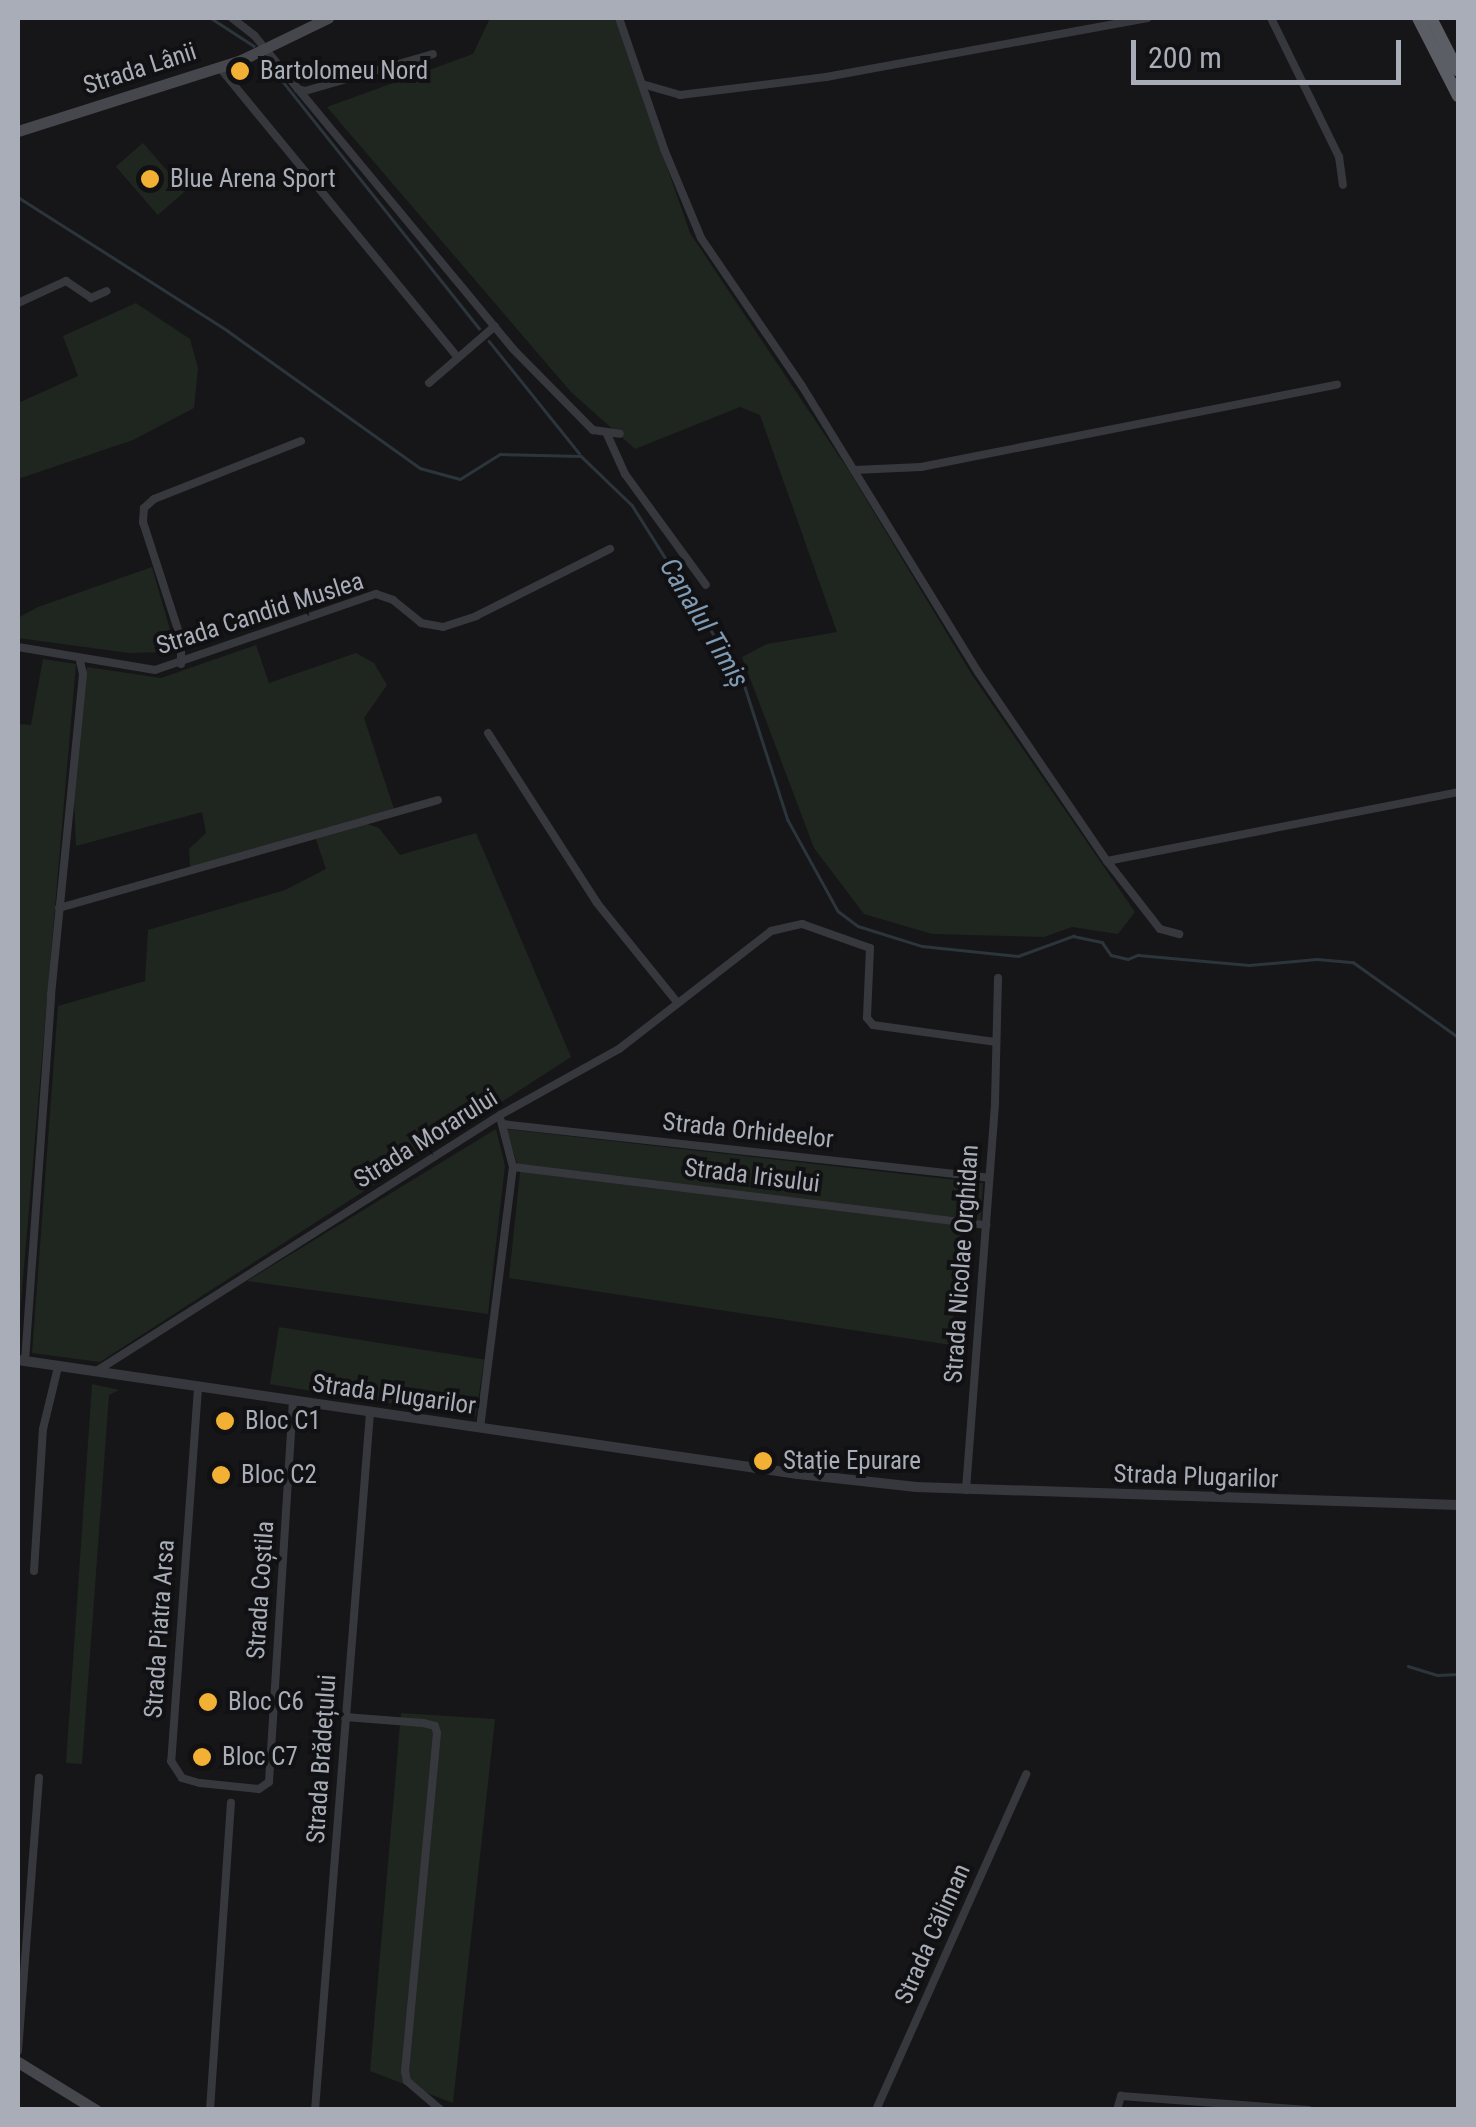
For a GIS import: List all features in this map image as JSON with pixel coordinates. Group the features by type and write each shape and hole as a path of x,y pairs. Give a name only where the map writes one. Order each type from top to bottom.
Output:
{"highway":[{"path":"1418,18 1458,96"},
{"path":"1431,18 1458,71"}],"main road":[{"name":"Strada Lânii","path":"18,131 220,68 328,18"},
{"path":"18,2062 96,2110"}],"street":[{"path":"232,18 266,49 495,326 592,430 620,434"},
{"path":"619,18 701,238 854,470 978,672 1107,861 1156,924 1179,934"},
{"path":"642,84 680,94 826,78 1148,18"},
{"path":"1271,18 1339,157 1343,185"},
{"path":"298,89 313,91 433,54"},
{"path":"220,68 457,357"},
{"path":"18,303 66,281 91,298 107,291"},
{"path":"428,383 495,326"},
{"path":"854,470 921,467 1337,385"},
{"path":"606,432 624,474 706,585"},
{"path":"181,664 178,629 143,522 144,508 154,500 300,441"},
{"name":"Strada Candid Muslea","path":"18,648 134,670 181,664 376,594 393,600 421,623 452,624 610,549"},
{"name":"Strada Plugarilor","path":"80,661 83,674 21,1361 798,1474 966,1490 1458,1505"},
{"path":"488,733 598,903 678,1002"},
{"path":"1107,861 1458,792"},
{"path":"60,908 438,800"},
{"name":"Strada Morarului","path":"96,1372 619,1049 771,931 802,924 868,946 872,958 867,1018 878,1026 995,1042"},
{"name":"Strada Nicolae Orghidan","path":"966,1490 990,1178 998,978"},
{"path":"480,1428 514,1167 501,1120"},
{"name":"Strada Orhideelor","path":"501,1120 990,1178"},
{"name":"Strada Irisului","path":"514,1167 986,1225"},
{"path":"34,1571 43,1429 58,1366"},
{"name":"Strada Piatra Arsa","path":"198,1388 171,1761 176,1773 190,1781 259,1789 269,1782"},
{"name":"Strada Coștila","path":"269,1782 293,1400"},
{"name":"Strada Brădețului","path":"315,2110 370,1412"},
{"path":"345,1717 430,1724 437,1733 406,2071 408,2081 441,2110"},
{"name":"Strada Căliman","path":"876,2110 1026,1774"},
{"path":"18,2051 39,1778"},
{"path":"210,2110 231,1803"},
{"path":"1118,2110 1121,2096 1308,2110"}],"shaded area":[{"path":"490,18 615,18 690,233 849,471 972,675 1135,912 1118,934 1072,927 1044,937 932,934 864,914 814,848 742,657 767,644 837,632 760,415 740,407 635,449 571,392 327,107 473,54"},
{"name":"Blue Arena Sport","path":"143,143 185,191 158,215 116,167"},
{"path":"136,303 190,339 198,368 194,408 133,440 18,479 18,403 78,376 63,336"},
{"path":"152,567 175,647 164,652 129,653 18,638 18,618 38,607"},
{"path":"256,645 269,683 356,653 374,663 387,685 364,718 395,812 367,824 379,828 400,855 476,833 571,1057 100,1362 32,1353 58,1006 145,981 148,930 285,890 326,869 315,836 190,867 189,849 206,833 202,812 76,846 74,800 87,667 161,678"},
{"path":"43,659 76,664 18,1336 18,724 31,725"},
{"path":"496,1129 505,1166 488,1314 247,1281"},
{"path":"506,1129 983,1183 981,1220 962,1227 951,1345 509,1278 520,1172"},
{"path":"279,1327 484,1360 475,1417 270,1384"},
{"path":"92,1384 119,1390 109,1395 82,1764 66,1763"},
{"path":"401,1713 495,1719 453,2103 370,2071"}],"waterway":[{"path":"211,18 254,46"},
{"path":"265,59 479,328"},
{"name":"Canalul Timiș","path":"18,197 228,331 420,468 460,479 500,454 581,456 632,505 743,681 788,820 838,911 858,926 922,946 1018,956 1073,936 1102,942 1111,955 1128,959 1138,955 1249,965 1317,959 1353,962 1458,1037"},
{"path":"489,341 579,453"},
{"path":"1408,1666 1438,1675 1458,1674"}],"place":[{"name":"Bartolomeu Nord","path":"240,71"},
{"name":"Blue Arena Sport","path":"150,179"},
{"name":"Bloc C1","path":"225,1421"},
{"name":"Stație Epurare","path":"763,1461"},
{"name":"Bloc C2","path":"221,1475"},
{"name":"Bloc C6","path":"208,1702"},
{"name":"Bloc C7","path":"202,1757"}]}
